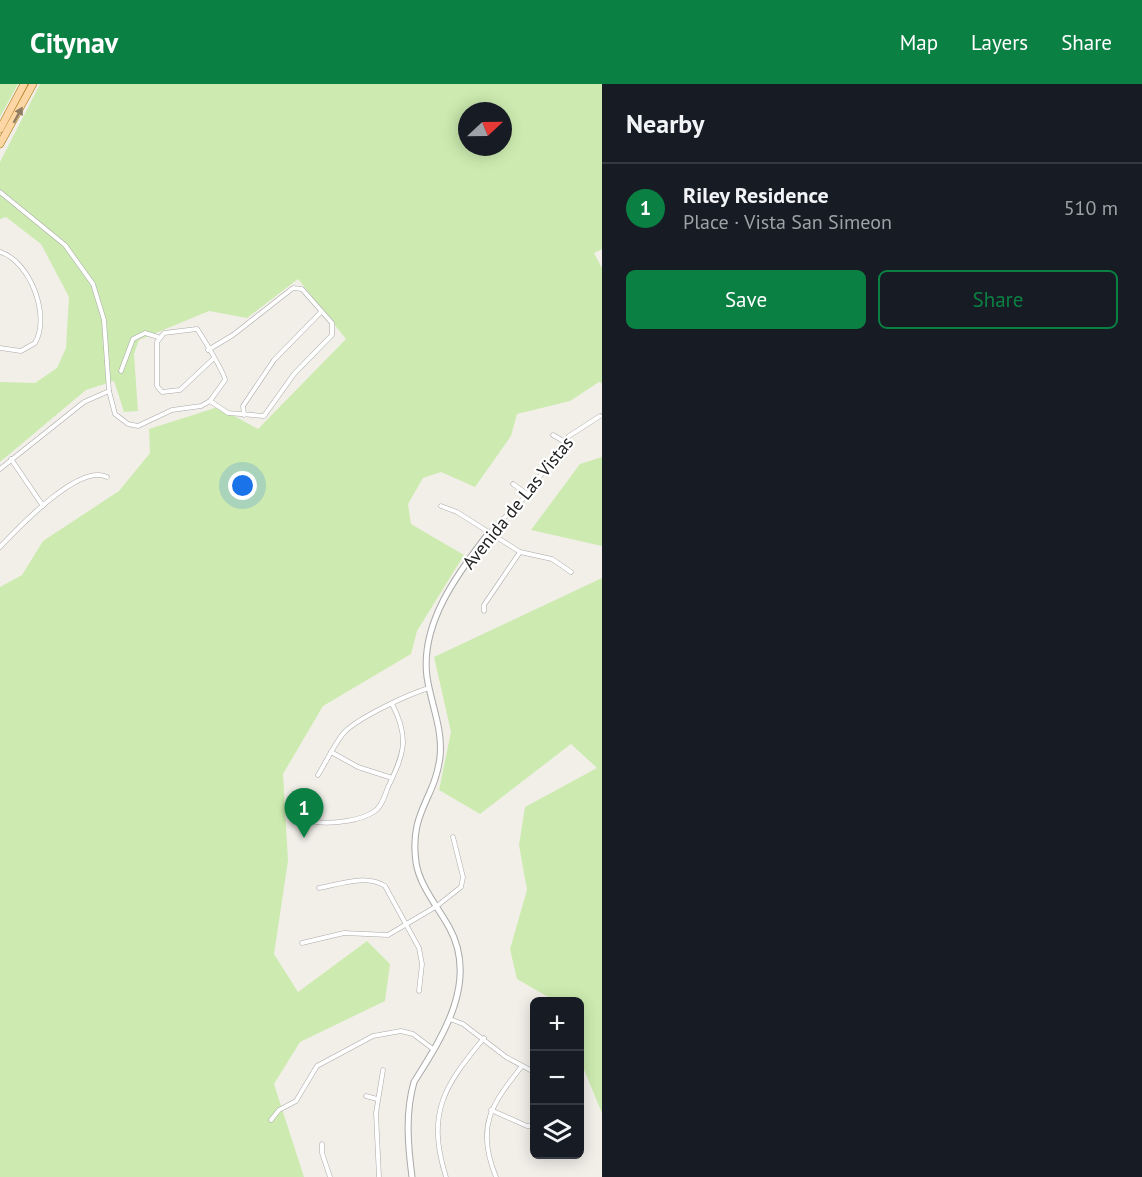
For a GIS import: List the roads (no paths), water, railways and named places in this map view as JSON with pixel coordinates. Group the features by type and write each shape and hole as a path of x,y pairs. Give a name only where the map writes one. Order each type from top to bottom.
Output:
{"main road":[{"path":"0,129 24,84"},
{"path":"0,144 33,84"}],"street":[{"path":"0,192 65,245 88,276 104,320 109,391 115,414 128,424 138,426 172,410 201,406 210,401 225,380 224,373 213,359 200,333 193,328 164,333 158,337"},
{"path":"0,252 14,260 36,292 40,306 35,343 21,351 0,348"},
{"path":"208,350 233,335 293,288 302,289 332,322 332,335 294,374 264,416 228,413 210,401"},
{"path":"244,415 243,406 274,360 321,312"},
{"path":"121,371 133,339 146,333 158,337"},
{"path":"158,337 157,386 162,392 180,390 213,359"},
{"path":"0,469 84,402 109,391"},
{"name":"Avenida de Las Vistas","path":"412,1177 408,1106 414,1082 450,1019 460,988 461,964 453,935 424,885 417,866 414,839 420,811 437,773 440,752 440,730 429,688 426,659 429,632 443,603 488,534 527,494 573,433 600,416"},
{"path":"553,435 565,442"},
{"path":"11,459 43,506"},
{"path":"0,547 43,506 84,476 102,474 107,477"},
{"path":"513,484 527,494"},
{"path":"441,506 457,512 488,534 520,552 552,559 571,572"},
{"path":"484,611 484,605 520,552"},
{"path":"318,775 342,734 351,726 408,695 429,688"},
{"path":"316,822 367,816 379,807 402,755 404,738 401,721 392,704"},
{"path":"331,752 358,767 392,778"},
{"path":"302,943 344,933 388,935 437,906 461,887 463,877 453,837"},
{"path":"320,888 359,880 379,882 389,891 420,950 419,991"},
{"path":"450,1019 484,1038 506,1057 530,1070"},
{"path":"271,1120 279,1110 296,1101 317,1066 373,1036 400,1031 413,1034 433,1049"},
{"path":"446,1177 439,1132 443,1097 455,1073 484,1038"},
{"path":"496,1177 488,1151 488,1118 500,1093 522,1066"},
{"path":"379,1177 377,1099 383,1070"},
{"path":"366,1096 377,1099"},
{"path":"491,1110 530,1126"},
{"path":"322,1144 322,1153 330,1177"}],"place":[{"name":"Riley Residence","path":"304,838"}]}
